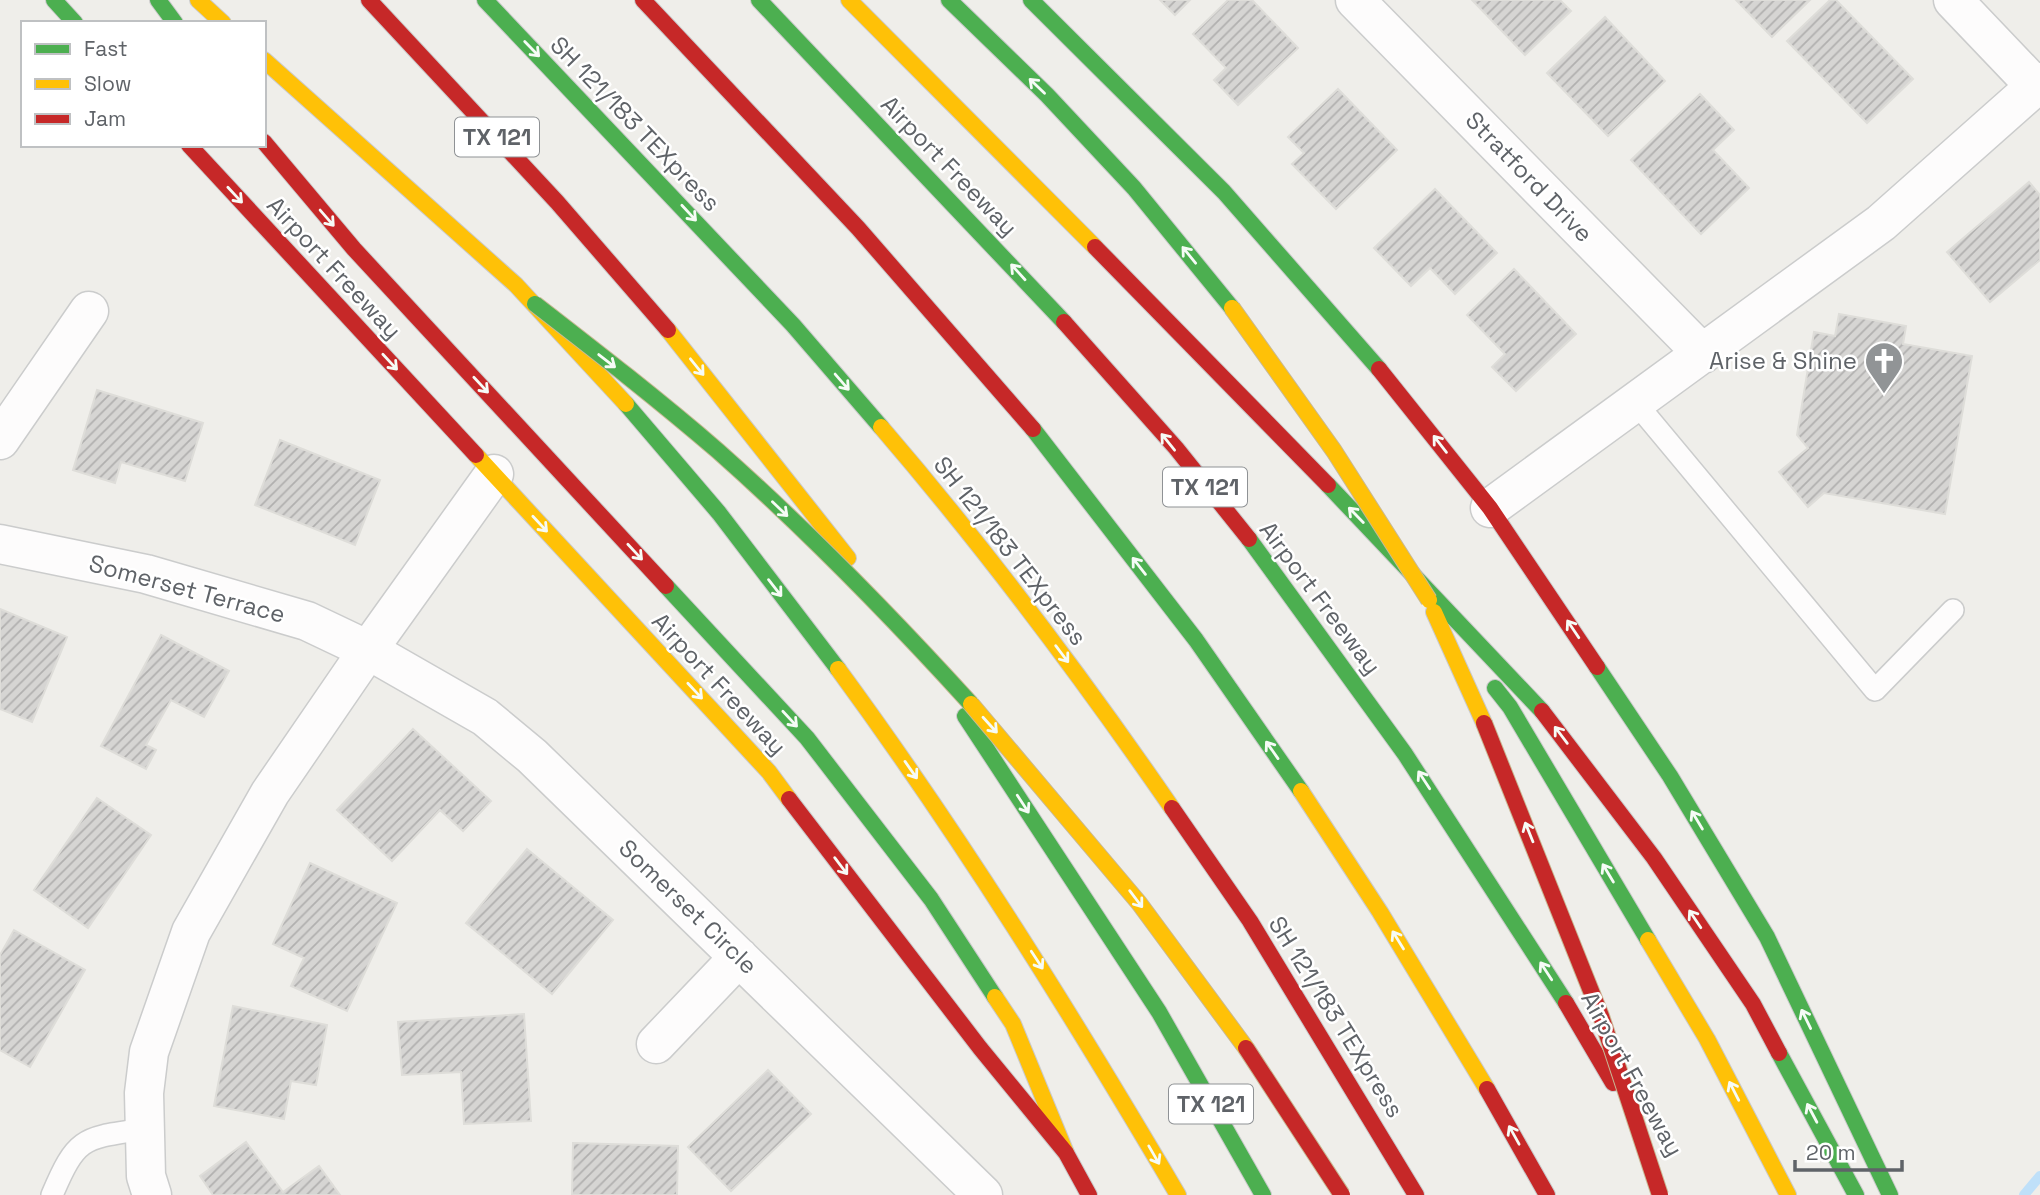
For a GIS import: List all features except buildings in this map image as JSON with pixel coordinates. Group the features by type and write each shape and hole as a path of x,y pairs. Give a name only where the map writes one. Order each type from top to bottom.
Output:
{"main road":[{"path":"54,0 73,21"},
{"path":"158,0 174,21"},
{"path":"198,0 221,21"},
{"name":"TX 121","path":"369,0 445,79 623,276 789,479 978,736 1159,1012 1263,1195"},
{"name":"SH 121/183 TEXpress","path":"485,0 793,325 963,522 1108,715 1251,921 1416,1195"},
{"path":"643,0 897,272 1062,465 1180,618 1327,828 1463,1044 1547,1195"},
{"name":"Airport Freeway","path":"759,0 982,233 1128,392 1272,569 1424,780 1583,1029 1673,1195"},
{"path":"849,0 1246,399 1547,716 1654,858 1753,1004 1856,1195"},
{"path":"949,0 1047,96 1135,188 1232,308 1302,403 1429,600 1510,707 1707,1039 1788,1195"},
{"path":"1031,0 1224,192 1394,386 1490,508 1670,776 1767,937 1890,1195"},
{"path":"266,62 535,304 688,426 866,593 1041,782 1163,934 1303,1130 1342,1195"},
{"path":"266,144 364,259 807,738 875,823 931,899 1013,1024 1066,1153"},
{"name":"Airport Freeway","path":"191,147 769,772 980,1048 1066,1153 1089,1195"},
{"path":"535,304 659,441 850,682 957,836 1093,1047 1178,1195"},
{"path":"1429,600 1485,723 1572,941 1601,1016 1660,1195"}],"street":[{"name":"Stratford Drive","path":"1354,0 1703,354"},
{"path":"1490,508 1881,223 2038,84 1953,0"},
{"path":"0,440 89,311"},
{"path":"152,1195 146,1177 144,1093 149,1052 191,932 270,793 494,474"},
{"name":"Somerset Terrace","path":"0,544 146,574 294,617 368,650"},
{"name":"Somerset Circle","path":"368,650 485,717 533,755 983,1195"},
{"path":"656,1044 739,957"}],"lane":[{"path":"1635,402 1875,690 1953,610"},
{"path":"52,1195 68,1157 93,1137 145,1129"}],"waterway":[{"path":"2024,1195 2040,1176"}],"traffic: fast":[{"path":"54,0 73,21"},
{"path":"158,0 174,21"},
{"path":"485,0 793,325 881,427"},
{"path":"759,0 1064,322"},
{"path":"949,0 1047,95 1134,188 1232,308"},
{"path":"1031,0 1224,192 1379,369"},
{"path":"535,304 673,413 784,511 848,574 971,704"},
{"path":"626,404 719,513 838,669"},
{"path":"1033,429 1196,640 1301,791"},
{"path":"1328,485 1542,711"},
{"path":"1249,539 1405,754 1566,1003"},
{"path":"666,586 807,738 931,899 995,997"},
{"path":"1597,667 1670,776 1767,937 1890,1195"},
{"path":"1495,688 1510,707 1648,940"},
{"path":"965,716 1159,1012 1263,1195"},
{"path":"1779,1053 1856,1195"}],"traffic: slow":[{"path":"198,0 221,21"},
{"path":"849,0 1095,247"},
{"path":"266,62 516,285 626,404"},
{"path":"1232,308 1334,451 1429,600"},
{"path":"668,330 848,558"},
{"path":"881,427 958,519 1032,614 1172,808"},
{"path":"476,455 769,772 789,799"},
{"path":"1434,612 1484,723"},
{"path":"838,669 929,797 1015,928 1178,1195"},
{"path":"971,704 1139,903 1246,1048"},
{"path":"1301,791 1380,912 1487,1089"},
{"path":"1648,940 1707,1039 1788,1195"},
{"path":"995,997 1013,1024 1066,1153"}],"traffic: jam":[{"path":"369,0 557,202 668,330"},
{"path":"643,0 858,228 1033,429"},
{"path":"266,144 354,249 666,586"},
{"path":"191,147 476,455"},
{"path":"1095,247 1328,485"},
{"path":"1064,322 1176,448 1249,539"},
{"path":"1379,369 1490,508 1597,667"},
{"path":"1542,711 1654,858 1753,1004 1779,1053"},
{"path":"1484,723 1601,1016 1660,1195"},
{"path":"789,799 980,1048 1066,1153 1089,1195"},
{"path":"1172,808 1250,921 1416,1195"},
{"path":"1566,1003 1613,1083"},
{"path":"1246,1048 1342,1195"},
{"path":"1487,1089 1547,1195"}],"place":[{"name":"Arise & Shine","path":"1884,395"}]}
